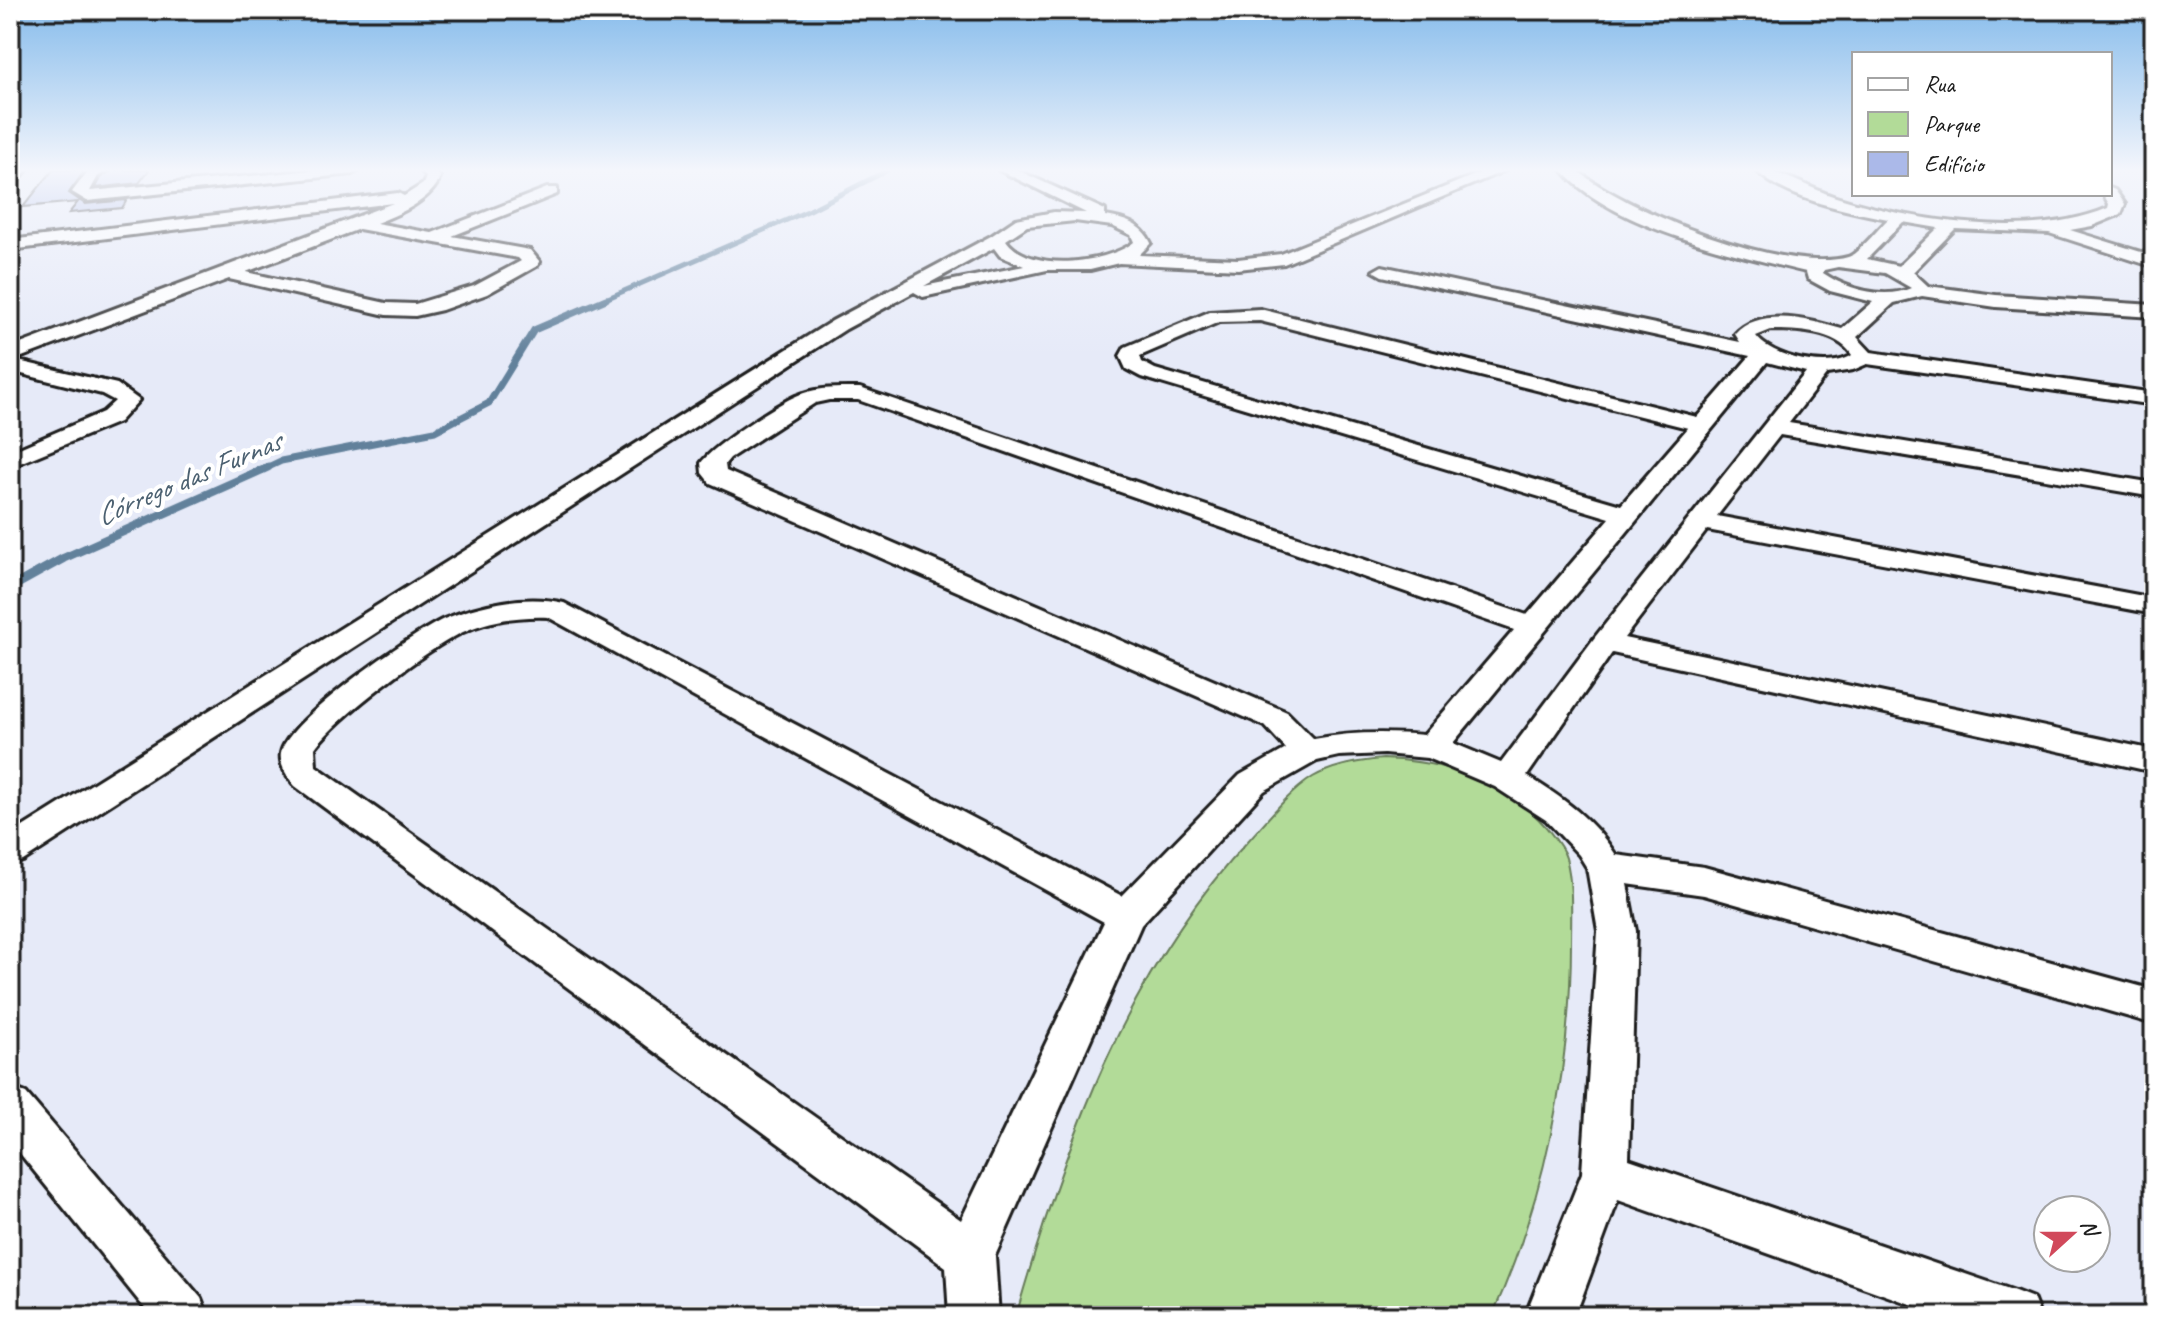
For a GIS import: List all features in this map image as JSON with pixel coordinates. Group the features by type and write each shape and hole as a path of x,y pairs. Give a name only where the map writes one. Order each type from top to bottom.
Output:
{"street":[{"path":"10,245 66,238 121,244 142,238 149,232"},
{"path":"10,355 342,232"},
{"path":"227,273 386,309 410,311 436,307 518,273 531,262 524,254 404,232"},
{"path":"436,237 449,232"},
{"path":"10,852 839,325 997,240 1002,232"},
{"path":"1138,232 1197,260"},
{"path":"1122,259 1137,252 1143,243 1138,232"},
{"path":"997,240 999,248 1010,256 1051,265 1077,266 1122,259 1238,264 1284,259 1350,232"},
{"path":"1688,232 1747,252 1814,269 1826,264 1853,263 1902,273 1919,284 1920,290"},
{"path":"1853,263 1884,232"},
{"path":"1902,273 1943,232"},
{"path":"2059,232 2154,262"},
{"path":"2106,232 2154,247"},
{"path":"839,325 913,295 1051,265"},
{"path":"1814,269 1820,295"},
{"path":"1382,271 1763,353 1790,362 1821,367 1850,365 1863,357 2154,399"},
{"path":"1786,324 1820,295 1890,297 1915,294 1920,290 1996,301 2154,311"},
{"path":"1844,338 1890,297"},
{"path":"1627,515 1148,373 1133,365 1130,356 1132,351 1216,316 1260,315 1703,425"},
{"path":"1763,353 1746,340 1745,334 1759,326 1786,324 1817,329 1844,338 1856,344 1863,357"},
{"path":"1432,747 1763,353"},
{"path":"10,365 109,389 128,400 111,417 10,460"},
{"path":"1507,779 1605,643 1821,367"},
{"path":"1307,752 1276,719 719,478 714,473 713,463 722,453 808,398 860,394 1533,627"},
{"path":"1775,427 2154,490"},
{"path":"1701,521 2154,606"},
{"path":"970,1255 307,778 299,769 296,759 299,748 321,720 449,627 501,610 554,609 1126,916"},
{"path":"1605,643 2154,761"},
{"path":"974,1316 970,1255 1126,916 1252,783 1307,752 1339,745 1384,743 1432,747 1507,779 1558,811 1592,846 1605,867 1617,931 1605,1173 1550,1316"},
{"path":"1605,867 1704,881 2154,1007"},
{"path":"10,1107 183,1316"},
{"path":"1605,1173 2015,1316"}],"green space":[{"path":"1383,759 1450,769 1492,785 1546,827 1563,850 1568,868 1571,889 1570,990 1560,1086 1540,1181 1492,1316 1016,1316 1056,1188 1104,1064 1133,1005 1167,947 1205,893 1295,790 1329,769"}],"waterway":[{"name":"Córrego das Furnas","path":"601,301 760,232"},
{"name":"Córrego das Furnas","path":"264,469 281,461 435,431 489,403 534,330 606,299"},
{"name":"Córrego das Furnas","path":"10,588 64,558 268,467"}]}
